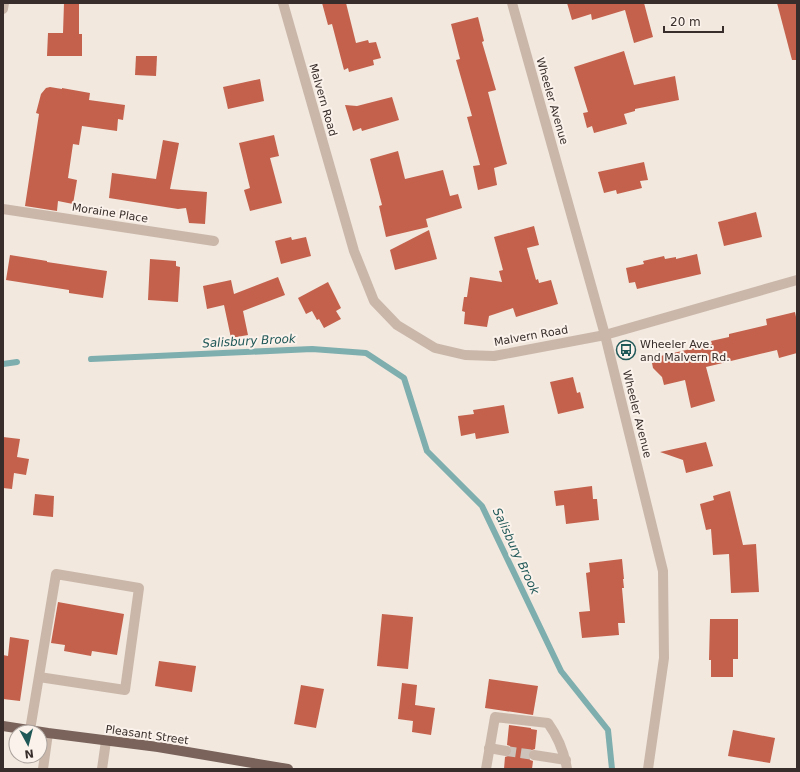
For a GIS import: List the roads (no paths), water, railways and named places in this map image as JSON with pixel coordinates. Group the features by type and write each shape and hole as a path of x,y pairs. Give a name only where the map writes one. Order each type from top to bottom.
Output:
{"main road":[{"name":"Pleasant Street","path":"48,733 158,748 288,769"}],"street":[{"path":"3,9 4,3"},
{"name":"Malvern Road","path":"283,3 354,251 374,301 397,325 435,348 465,355 494,356 605,335 797,280"},
{"name":"Wheeler Avenue","path":"512,3 605,335 663,570 664,658 648,769"},
{"name":"Moraine Place","path":"3,209 214,241"},
{"path":"31,724 56,574 139,588 124,690 40,677"},
{"path":"486,769 494,717 548,723 558,736 567,765"},
{"path":"102,769 106,741"},
{"path":"489,748 506,751"},
{"path":"534,755 567,765"}],"waterway":[{"name":"Salisbury Brook","path":"91,359 312,349 366,353 404,378 427,451 482,506 561,671 608,730 612,769"},
{"name":"Salisbury Brook","path":"3,364 17,362"}],"tunnel":[{"path":"506,751 534,755"}],"place":[{"name":"Wheeler Ave. and Malvern Rd.","path":"626,350"}]}
